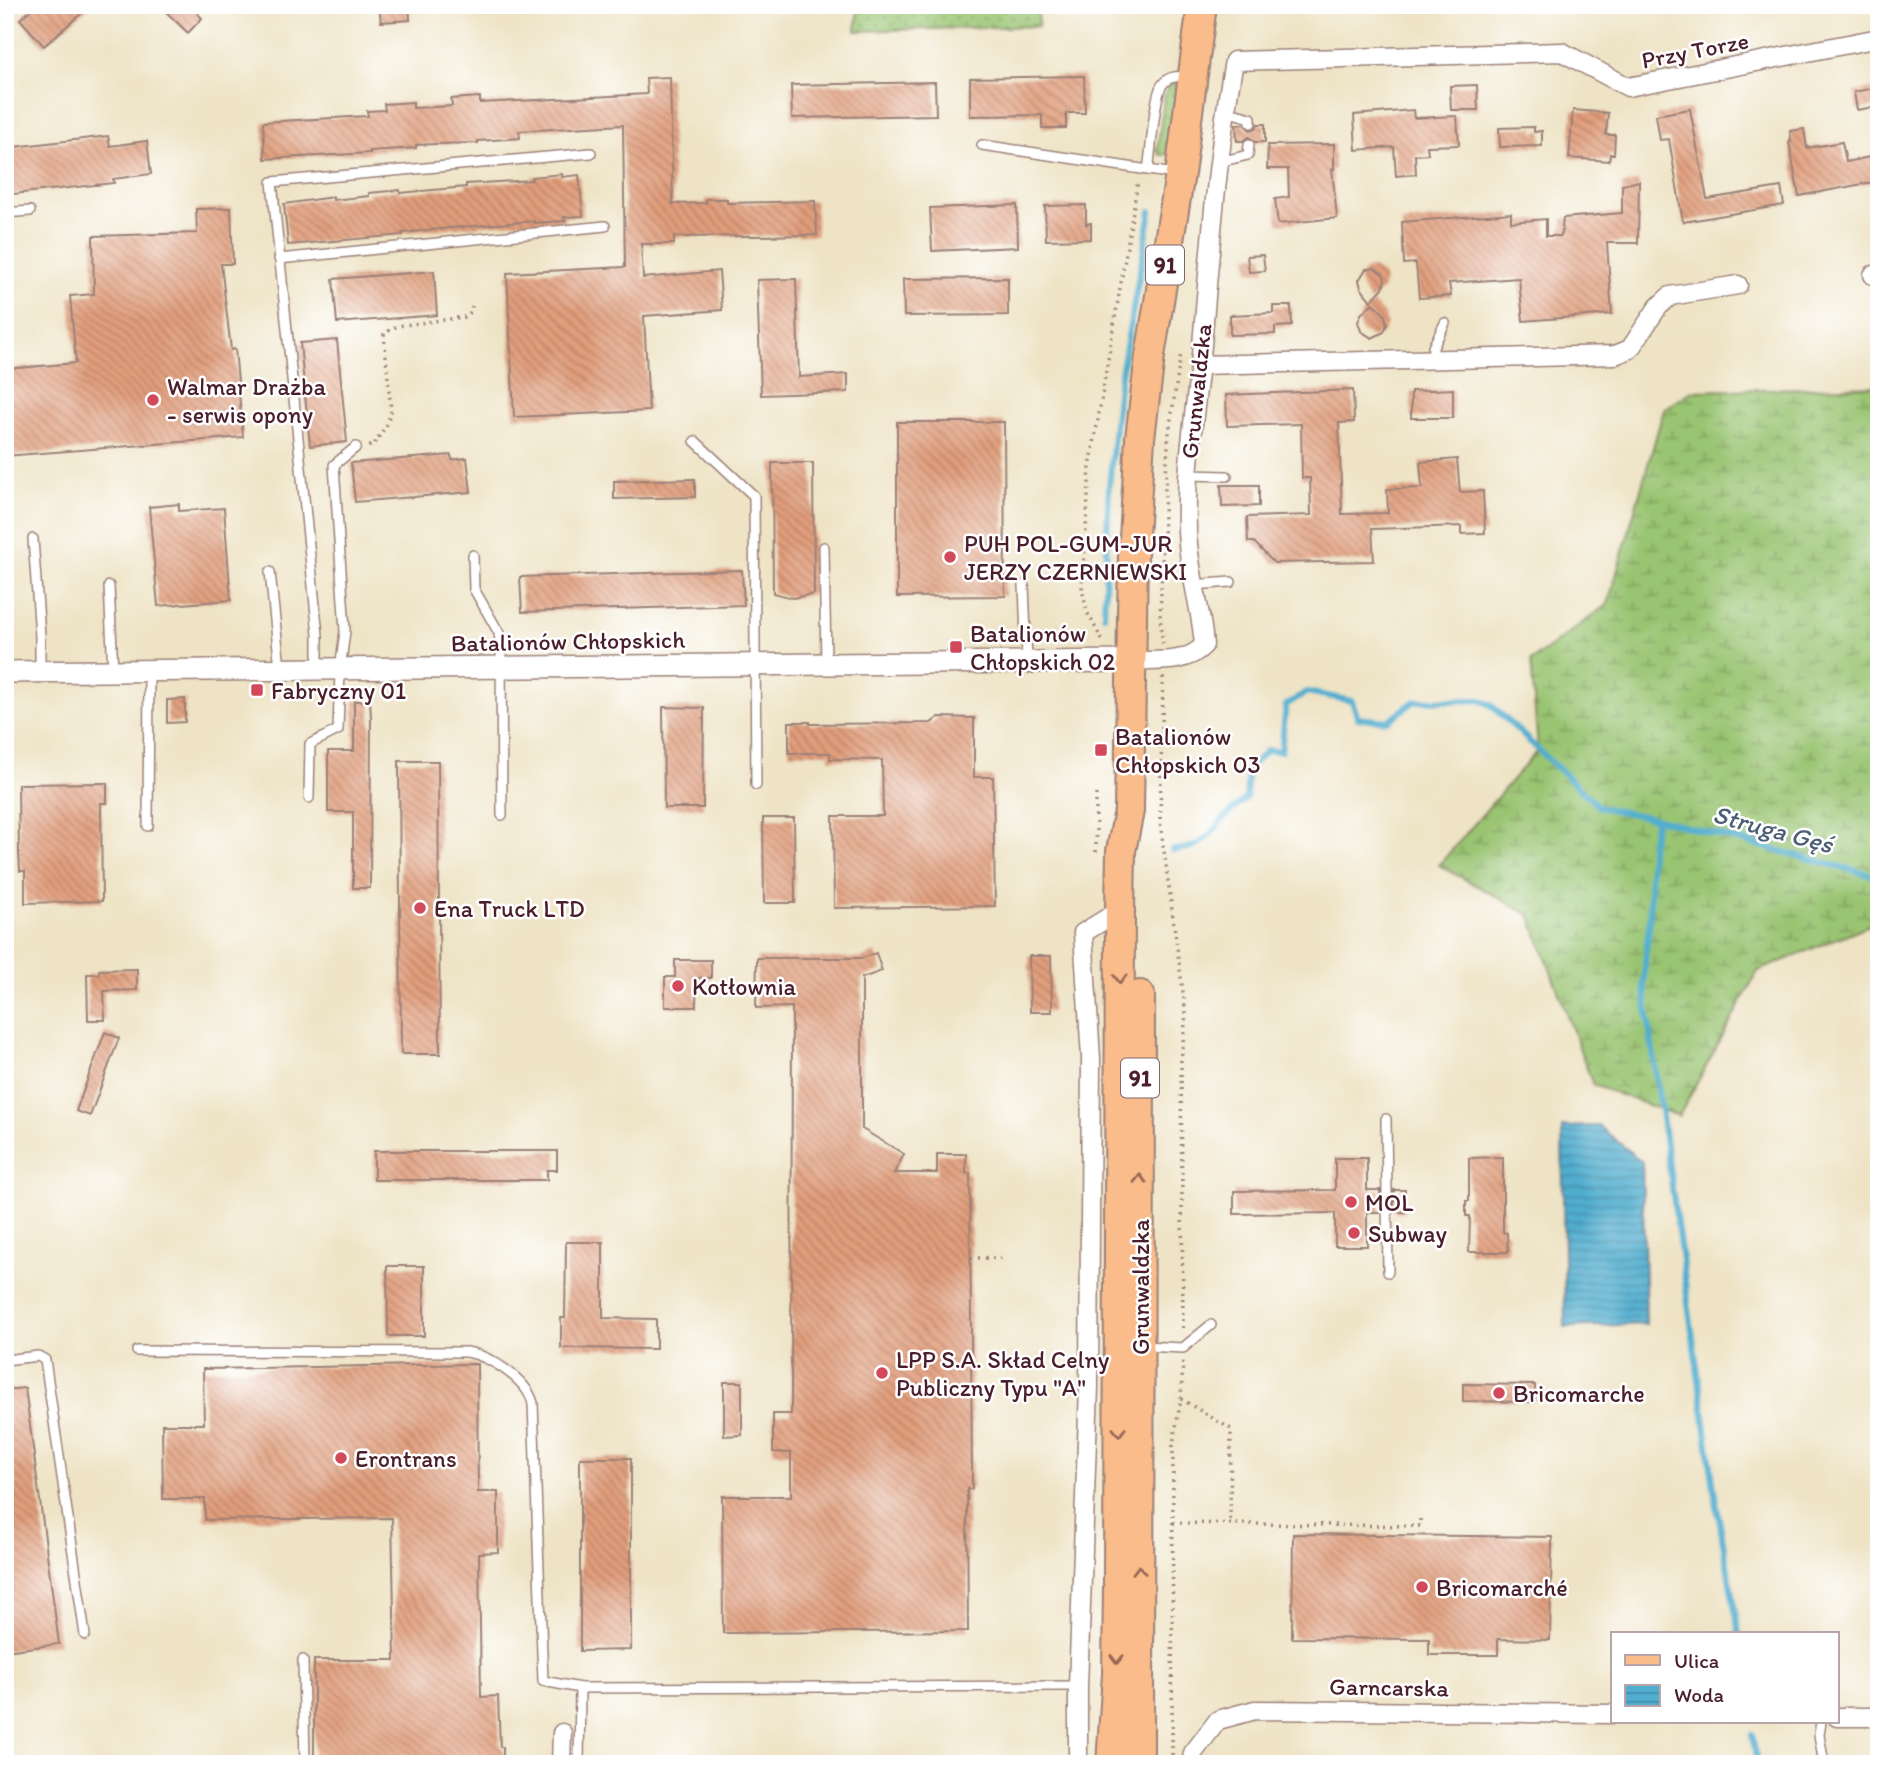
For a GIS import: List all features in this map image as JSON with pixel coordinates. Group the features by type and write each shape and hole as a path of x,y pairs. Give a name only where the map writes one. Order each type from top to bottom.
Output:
{"main road":[{"name":"Grunwaldzka","path":"1139,1764 1120,910 1121,851 1129,811 1133,555 1140,438 1150,356 1180,174 1202,5"},
{"name":"Grunwaldzka","path":"1111,1764 1130,1342 1139,851 1129,811"}],"street":[{"name":"Przy Torze","path":"1234,61 1562,52 1628,87 1879,38"},
{"name":"Grunwaldzka","path":"1132,661 1185,658 1204,645 1193,586 1187,532 1187,475 1219,162 1234,61"},
{"path":"1200,365 1615,355 1630,349 1658,307 1670,296 1738,285"},
{"name":"Batalionów Chłopskich","path":"5,672 1132,661"},
{"path":"1078,1764 1078,1686 1089,1387 1091,1072 1083,933 1120,910"},
{"name":"Garncarska","path":"1192,1764 1193,1753 1218,1720 1255,1710 1611,1714"},
{"path":"1839,1717 1879,1717"},
{"path":"561,1764 562,1733"}],"lane":[{"path":"1144,170 1160,90 1168,79 1176,76 1193,78"},
{"path":"1225,111 1251,118 1251,123"},
{"path":"1219,162 1248,155 1249,144"},
{"path":"982,145 1180,174"},
{"path":"318,670 318,635 272,182 591,153"},
{"path":"5,213 30,211"},
{"path":"279,259 605,226"},
{"path":"1433,359 1433,347 1445,323"},
{"path":"695,441 754,496 756,785"},
{"path":"309,798 310,744 338,730 340,670 345,631 334,466 356,447"},
{"path":"1187,475 1227,475"},
{"path":"33,539 40,673"},
{"path":"824,547 826,664"},
{"path":"473,555 474,589 499,633 502,815"},
{"path":"270,572 281,670"},
{"path":"1193,586 1231,582"},
{"path":"1024,585 1027,661"},
{"path":"109,586 113,672"},
{"path":"148,826 149,672"},
{"path":"1386,1119 1388,1272"},
{"path":"1130,1342 1184,1348 1211,1325"},
{"path":"137,1351 467,1352 481,1354 523,1385 530,1393 533,1403 543,1681 580,1688 1078,1686"},
{"path":"5,1360 38,1356 45,1360 85,1634"},
{"path":"303,1660 306,1764"},
{"path":"579,1764 580,1688"},
{"path":"1821,1724 1819,1735 1824,1764"}],"path":[{"path":"1102,640 1087,612 1083,590 1090,467 1144,170"},
{"path":"356,447 373,446 387,424 391,411 384,334 397,326 464,317 471,312 471,306"},
{"path":"1163,674 1160,821 1186,1014 1181,1061 1184,1348 1181,1399 1173,1444 1172,1764"},
{"path":"971,1258 1004,1258"},
{"path":"1181,1399 1231,1429 1230,1523"},
{"path":"1173,1523 1420,1526 1420,1516"}],"green space":[{"path":"858,5 1038,5 1038,26 856,31"},
{"path":"1171,83 1177,83 1168,153 1160,155 1157,151 1164,99"},
{"path":"1879,386 1879,921 1758,971 1679,1116 1593,1085 1530,915 1439,865 1538,750 1531,661 1608,604 1664,409 1692,391"}],"water":[{"path":"1599,1126 1642,1162 1646,1324 1565,1327 1562,1127"}],"building":[{"path":"36,5 91,5 44,46 20,19"},
{"path":"159,5 205,5 197,13 202,18 188,33"},
{"path":"379,5 409,5 410,20 381,22"},
{"path":"1084,76 1085,113 1066,113 1066,128 1042,128 1042,115 970,116 970,78"},
{"path":"670,77 673,204 706,203 706,199 727,199 727,203 815,201 817,235 674,237 674,244 641,244 643,278 719,271 722,310 644,316 649,411 514,417 507,273 625,267 623,125 519,131 520,138 478,143 416,145 416,148 370,153 265,159 263,122 368,116 367,111 385,110 384,104 413,102 413,108 452,106 451,99 480,97 480,103 647,94 646,78"},
{"path":"935,82 936,115 792,118 791,85"},
{"path":"1477,85 1478,110 1451,110 1450,86"},
{"path":"1879,87 1879,106 1857,110 1854,92"},
{"path":"1690,109 1707,199 1781,187 1784,205 1683,222 1669,139 1660,140 1656,115"},
{"path":"1413,110 1414,118 1457,116 1459,145 1427,146 1428,154 1415,155 1416,174 1396,176 1394,147 1356,150 1354,115"},
{"path":"1573,110 1608,113 1606,135 1615,135 1614,154 1610,154 1609,161 1569,158"},
{"path":"1236,124 1244,124 1250,130 1255,129 1258,124 1265,124 1265,142 1255,142 1249,137 1237,141"},
{"path":"1534,127 1534,132 1542,131 1542,146 1500,147 1499,128"},
{"path":"1804,129 1807,148 1842,142 1846,162 1879,155 1879,181 1799,196 1789,142 1790,131"},
{"path":"108,136 110,146 147,141 151,174 113,179 114,183 5,195 5,148"},
{"path":"1334,144 1332,169 1337,218 1278,224 1275,199 1289,197 1288,169 1267,169 1268,145"},
{"path":"562,174 562,177 579,175 583,216 564,217 565,221 450,228 288,245 284,204 333,197 333,200 369,196 369,193 400,190 400,193 466,187 466,184 532,180 531,177"},
{"path":"1639,181 1638,243 1607,243 1612,314 1523,321 1519,278 1449,283 1451,296 1419,298 1416,263 1404,264 1402,222 1511,213 1511,222 1546,219 1546,236 1561,236 1563,218 1622,213 1622,185"},
{"path":"1017,205 1018,247 932,251 930,208"},
{"path":"1086,205 1086,224 1091,223 1091,239 1046,240 1045,206"},
{"path":"231,208 233,264 221,264 231,350 235,349 243,437 5,456 5,369 76,363 70,296 94,294 93,236 197,233 196,209"},
{"path":"1263,255 1265,271 1249,272 1247,256"},
{"path":"1374,268 1383,274 1385,280 1383,288 1371,301 1361,288 1359,280 1366,269"},
{"path":"434,271 437,315 337,323 333,279"},
{"path":"1008,278 1008,315 904,316 903,279"},
{"path":"796,279 799,377 848,374 848,392 761,395 757,280"},
{"path":"1373,303 1385,315 1387,324 1384,332 1372,338 1361,331 1358,322 1361,314"},
{"path":"1273,306 1291,306 1292,326 1275,327 1275,334 1230,335 1230,315 1273,313"},
{"path":"337,340 347,442 310,446 300,343"},
{"path":"1453,389 1453,418 1411,418 1411,391"},
{"path":"1353,390 1354,422 1339,423 1342,514 1388,513 1387,489 1422,488 1420,462 1457,459 1460,492 1483,491 1485,533 1461,534 1461,526 1372,529 1374,561 1274,563 1254,542 1248,542 1247,517 1311,515 1310,478 1302,478 1301,424 1227,426 1226,395"},
{"path":"897,422 1004,422 1005,596 897,597"},
{"path":"451,455 452,460 467,458 471,492 355,502 351,463"},
{"path":"772,463 813,463 814,594 793,598 773,593"},
{"path":"695,479 695,497 614,499 614,481"},
{"path":"1221,485 1259,485 1259,506 1222,507"},
{"path":"179,504 179,511 224,508 231,600 158,606 149,507"},
{"path":"742,570 744,605 522,612 520,577"},
{"path":"185,699 185,722 167,723 167,700"},
{"path":"354,701 370,701 370,888 353,888 353,812 328,812 328,751 354,751"},
{"path":"663,707 704,708 703,808 664,808"},
{"path":"939,717 974,718 974,777 993,777 995,906 834,908 833,816 883,816 882,760 830,759 830,753 789,753 789,722 931,723"},
{"name":"Ena Truck LTD","path":"399,761 438,761 440,1054 401,1054"},
{"path":"107,783 107,803 101,803 102,901 25,903 25,871 20,871 19,854 18,784"},
{"path":"763,818 794,818 795,903 764,903"},
{"path":"876,953 882,971 862,978 862,1129 904,1154 894,1173 937,1173 937,1154 966,1154 966,1173 970,1173 972,1489 967,1489 968,1631 723,1633 722,1496 791,1496 791,1453 773,1452 773,1414 791,1414 792,1007 756,1008 757,958 862,958"},
{"path":"1029,956 1051,956 1052,1012 1030,1012"},
{"name":"Kotłownia","path":"675,960 711,960 711,978 697,978 696,1007 665,1007 665,977 675,977"},
{"path":"137,969 137,990 104,991 105,1020 88,1020 87,974 99,974 99,970"},
{"path":"105,1032 119,1038 90,1116 76,1111"},
{"path":"374,1151 557,1151 557,1170 547,1170 547,1180 374,1180"},
{"path":"1503,1157 1503,1232 1507,1233 1508,1252 1469,1252 1470,1216 1466,1216 1466,1201 1469,1201 1469,1158"},
{"path":"1335,1158 1367,1158 1367,1190 1380,1190 1380,1212 1367,1212 1367,1246 1335,1246 1335,1213 1234,1214 1234,1191 1335,1190"},
{"path":"1394,1190 1405,1190 1405,1212 1394,1212"},
{"path":"566,1242 603,1242 603,1318 656,1319 656,1349 561,1348 561,1318 565,1318"},
{"path":"387,1266 424,1266 424,1336 388,1336"},
{"path":"477,1364 478,1492 498,1492 498,1552 479,1553 481,1697 498,1696 503,1764 314,1764 314,1660 395,1660 392,1518 205,1520 205,1499 163,1499 162,1424 204,1424 203,1369"},
{"path":"724,1382 742,1382 742,1435 724,1436"},
{"name":"Bricomarche","path":"1463,1384 1535,1385 1535,1402 1463,1401"},
{"path":"25,1388 59,1644 5,1651 5,1390"},
{"path":"580,1458 631,1458 631,1650 580,1651"},
{"name":"Bricomarché","path":"1293,1534 1552,1537 1550,1640 1498,1639 1498,1655 1429,1655 1429,1639 1292,1638"}],"waterway":[{"path":"1104,615 1109,487 1119,385 1151,211"},
{"name":"Struga Gęś","path":"1172,850 1200,843 1246,798 1248,769 1267,750 1281,751 1286,705 1307,692 1352,701 1358,718 1388,721 1415,701 1480,700 1491,705 1599,807 1657,819 1879,877"},
{"path":"1657,819 1651,853 1644,988 1715,1495 1739,1632"},
{"path":"1752,1734 1757,1764"}],"place":[{"name":"Walmar Drażba - serwis opony","path":"153,400"},
{"name":"PUH POL-GUM-JUR JERZY CZERNIEWSKI","path":"950,557"},
{"name":"Batalionów Chłopskich 02","path":"956,647"},
{"name":"Fabryczny 01","path":"257,690"},
{"name":"Batalionów Chłopskich 03","path":"1101,750"},
{"name":"Ena Truck LTD","path":"420,908"},
{"name":"Kotłownia","path":"678,986"},
{"name":"MOL","path":"1351,1202"},
{"name":"Subway","path":"1354,1233"},
{"name":"LPP S.A. Skład Celny Publiczny Typu \"A\"","path":"882,1373"},
{"name":"Bricomarche","path":"1499,1393"},
{"name":"Erontrans","path":"341,1458"},
{"name":"Bricomarché","path":"1422,1587"}]}
